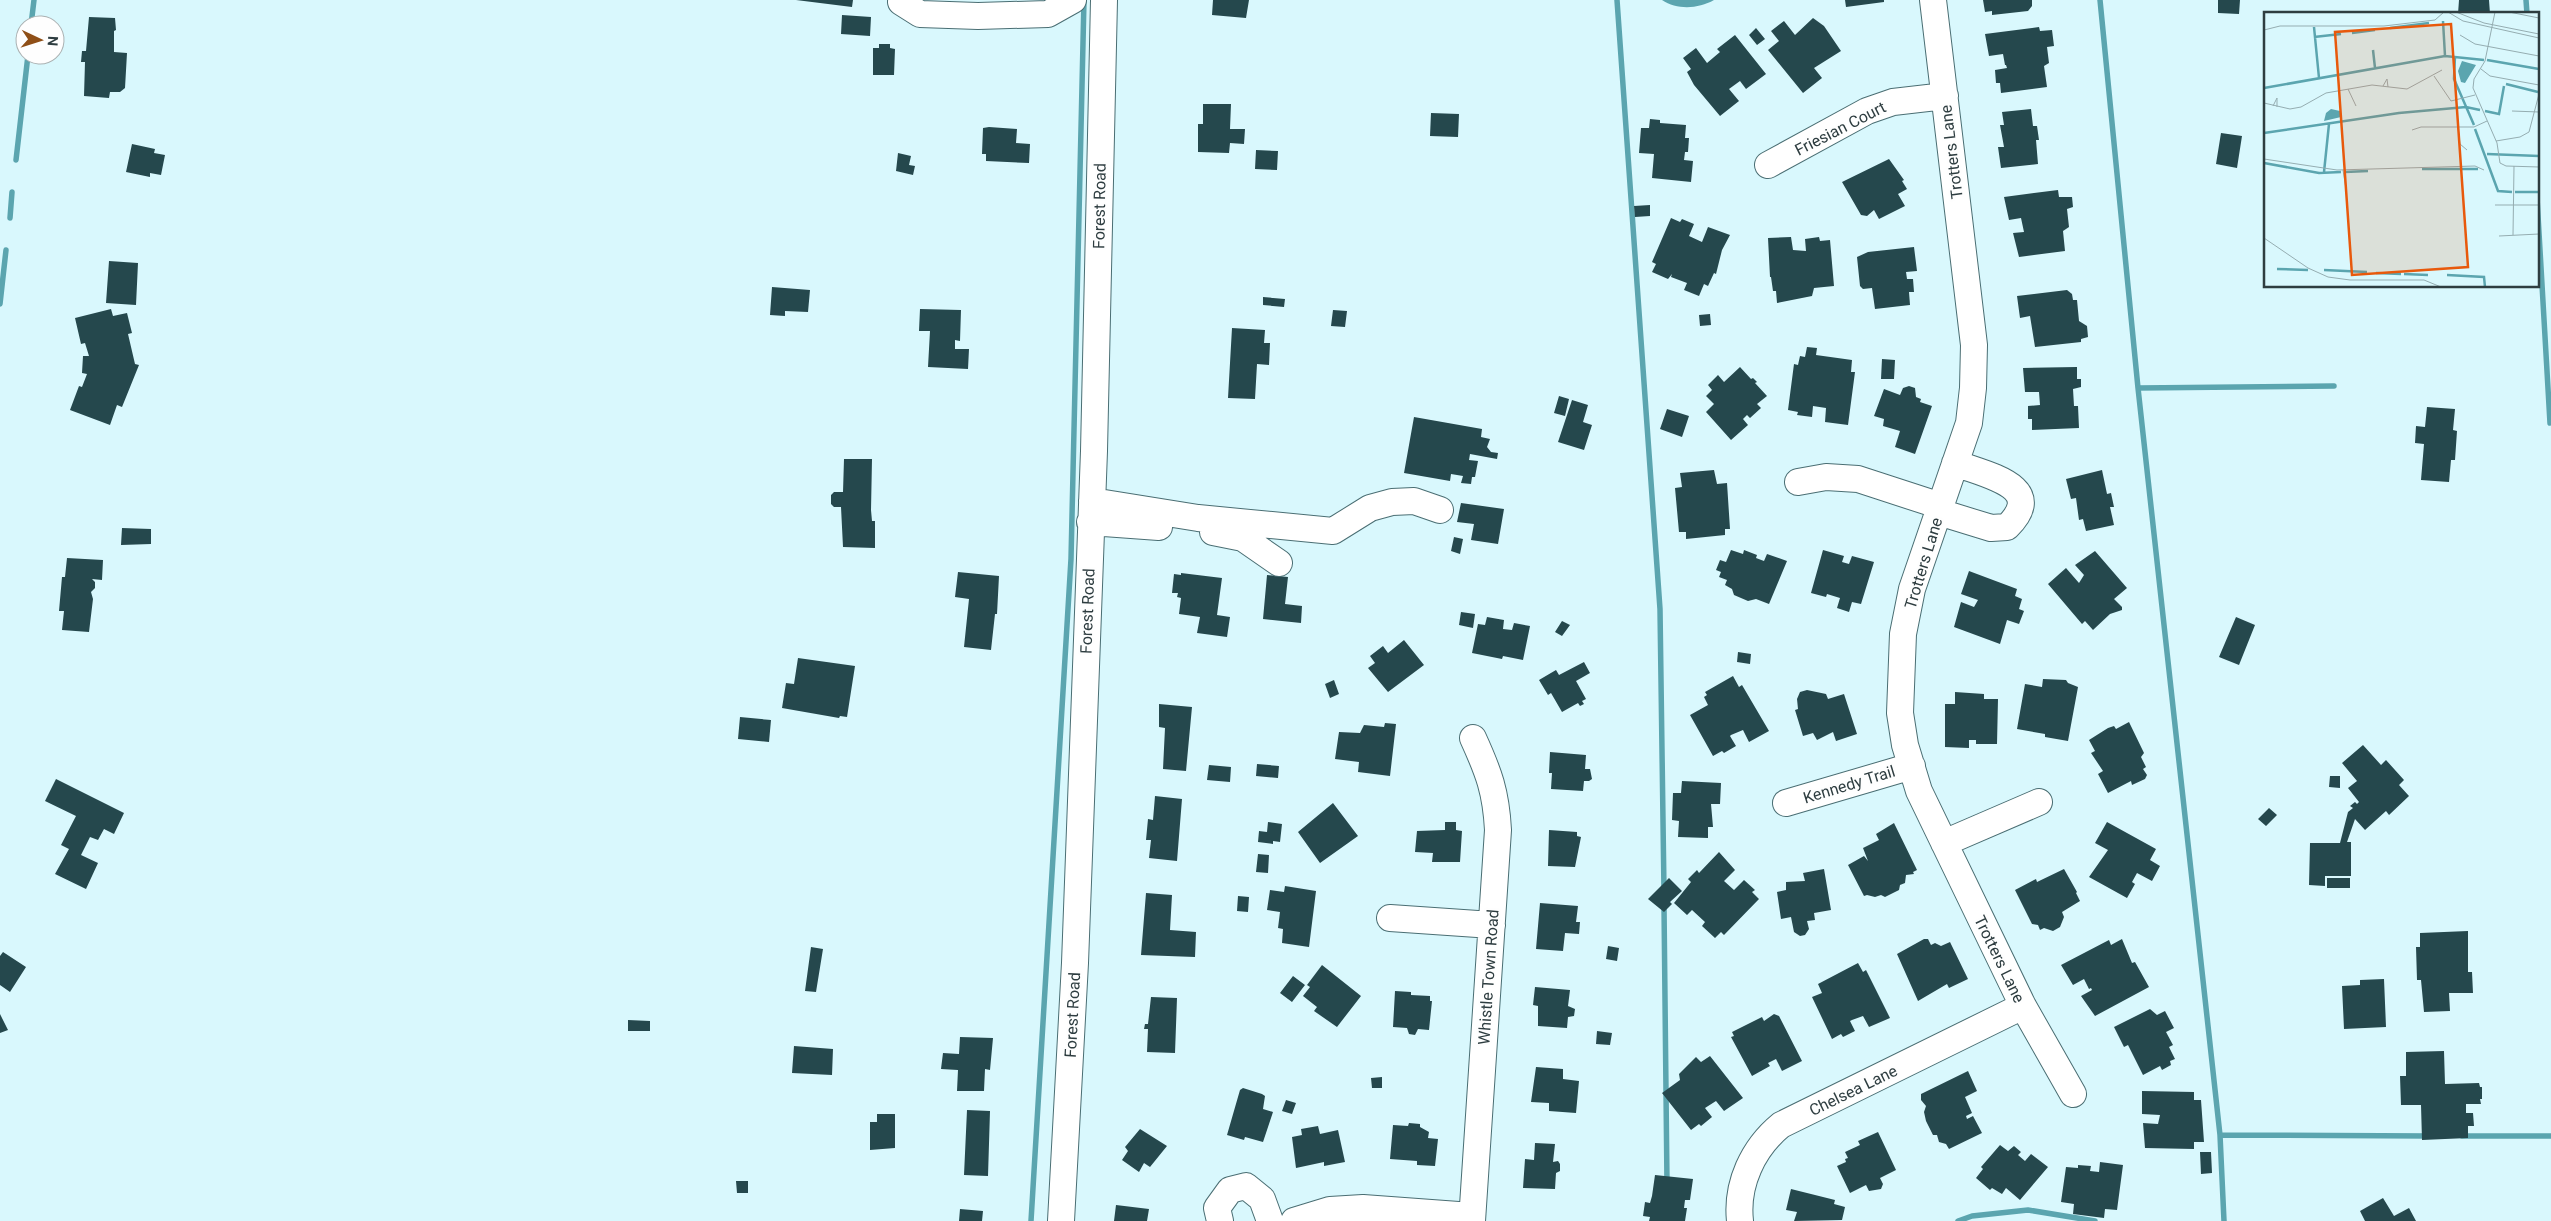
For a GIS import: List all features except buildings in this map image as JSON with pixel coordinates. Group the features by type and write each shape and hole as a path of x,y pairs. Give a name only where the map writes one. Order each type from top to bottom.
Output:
{"street":[{"path":"901,2 920,14 978,16 1048,14 1073,0"},
{"name":"Forest Road","path":"1061,1221 1075,963 1091,511 1104,0"},
{"name":"Trotters Lane","path":"1933,0 1974,345 1973,388 1969,423 1912,588 1904,634 1900,713 1919,791 2023,1006 2073,1094"},
{"name":"Friesian Court","path":"1768,166 1867,111 1892,102 1945,96"},
{"path":"1798,482 1826,477 1858,479 1992,528 2007,527 2017,517 2022,507 2021,495 2013,486 1955,464"},
{"path":"1091,511 1198,518 1334,531 1370,508 1392,502 1414,501 1440,510"},
{"path":"1091,511 1243,538 1280,563"},
{"name":"Whistle Town Road","path":"1472,1218 1498,830 1496,800 1489,773 1473,738"},
{"name":"Kennedy Trail","path":"1786,803 1912,766"},
{"path":"1944,843 2039,802"},
{"path":"1390,918 1492,925"},
{"name":"Chelsea Lane","path":"1740,1221 1742,1184 1751,1160 1765,1138 1781,1125 2023,1006"},
{"path":"1220,1221 1217,1208 1230,1190 1246,1186 1262,1198 1270,1221"},
{"path":"1294,1221 1330,1210 1363,1208 1472,1218"}],"water":[{"path":"1662,0 1714,0 1694,7 1681,7"}],"waterway":[{"path":"32,15 34,0"},
{"path":"1031,1221 1071,559 1084,0"},
{"path":"1617,0 1660,609 1664,891"},
{"path":"2100,0 2138,388 2220,1135 2224,1221"},
{"path":"2526,0 2527,12"},
{"path":"16,160 27,65"},
{"path":"10,218 12,192"},
{"path":"2538,215 2550,423"},
{"path":"0,304 6,250"},
{"path":"2138,388 2334,386"},
{"path":"1664,906 1667,1184"},
{"path":"2220,1135 2428,1136"},
{"path":"2462,1136 2551,1136"},
{"path":"1958,1221 1972,1216 2028,1210 2095,1221"}]}
